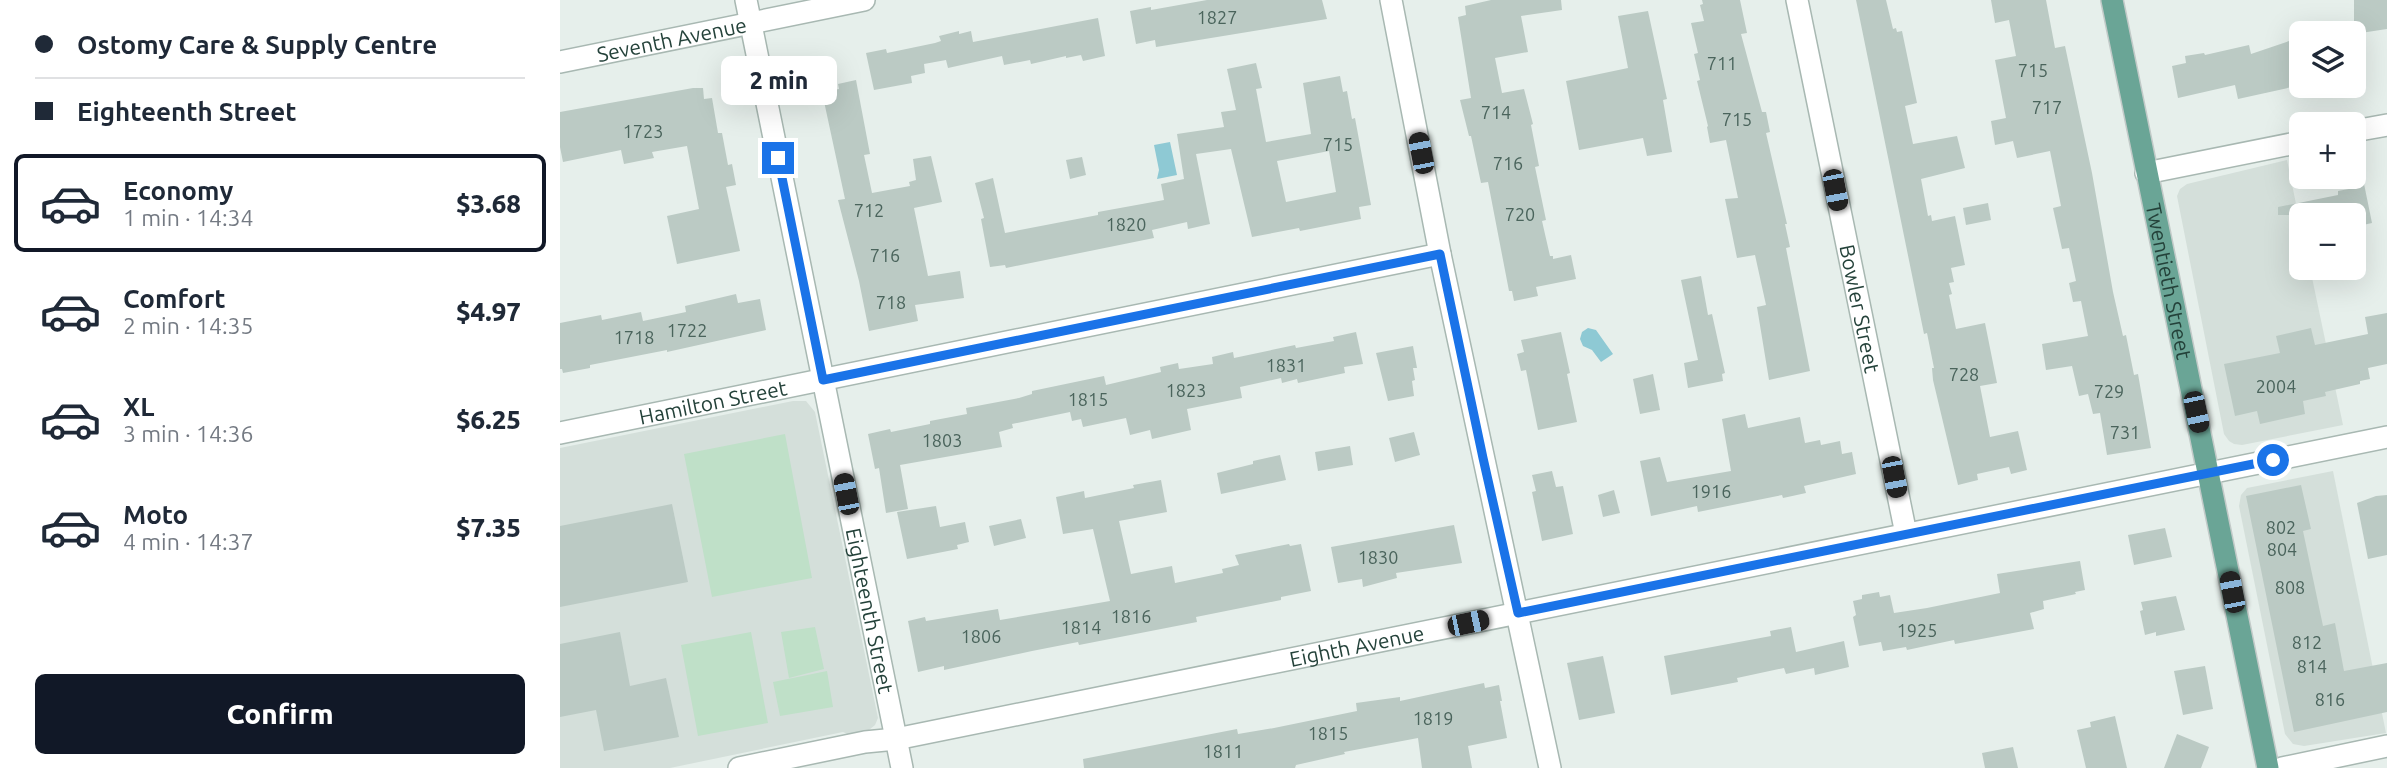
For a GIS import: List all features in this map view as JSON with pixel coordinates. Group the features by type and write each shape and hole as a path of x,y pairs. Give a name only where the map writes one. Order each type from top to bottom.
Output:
{"main road":[{"name":"Twentieth Street","path":"2112,0 2268,768"}],"street":[{"name":"Eighteenth Street","path":"746,0 902,768"},
{"name":"Seventh Avenue","path":"560,62 864,0"},
{"path":"1391,0 1440,254 1550,768"},
{"name":"Bowler Street","path":"1797,0 1906,534"},
{"path":"2366,129 2387,125"},
{"path":"2146,173 2289,144"},
{"name":"Hamilton Street","path":"560,433 1440,254"},
{"name":"Eighth Avenue","path":"738,768 865,742 896,739 2387,437"},
{"path":"2282,768 2387,746"}],"shaded area":[{"path":"2287,160 2289,189 2293,189 2296,203 2289,203 2289,280 2313,280 2343,425 2242,445 2229,441 2224,434 2177,196 2180,189 2187,184"},
{"path":"793,401 806,401 815,412 878,718 875,725 864,734 852,736 843,732 670,768 560,768 560,448"},
{"path":"2333,471 2386,733 2304,746 2293,744 2285,734 2239,506 2241,495 2247,488"}],"green space":[{"path":"785,434 812,578 712,597 684,454"},
{"path":"815,627 824,669 789,678 781,632"},
{"path":"751,632 768,723 698,736 681,645"},
{"path":"827,671 833,707 780,716 773,682"}],"water":[{"path":"1170,142 1177,175 1157,179 1159,170 1154,145"},
{"path":"1588,328 1596,330 1613,354 1601,362 1592,350 1583,346 1580,339 1582,332"}],"building":[{"path":"1207,0 1322,0 1327,19 1156,47 1155,40 1136,44 1130,11"},
{"path":"1491,0 1561,0 1562,10 1521,16 1528,52 1495,58 1502,93 1524,89 1533,124 1531,125 1539,166 1535,167 1550,256 1553,256 1553,259 1571,255 1576,279 1536,287 1538,296 1514,301 1512,291 1509,291 1488,182 1481,183 1460,100 1471,98 1458,17 1466,15 1465,6"},
{"path":"1702,0 1740,0 1747,33 1741,34 1762,112 1766,112 1770,132 1766,133 1787,224 1790,247 1786,248 1810,371 1769,380 1757,307 1766,305 1755,255 1737,258 1725,199 1738,198 1726,140 1710,143 1697,81 1700,80 1694,54 1698,53 1691,23 1704,21 1700,5 1703,4"},
{"path":"1856,0 1886,0 1893,29 1902,31 1917,103 1905,106 1913,144 1957,136 1965,168 1921,179 1928,216 1931,215 1932,221 1955,216 1965,265 1951,268 1954,282 1949,283 1952,294 1949,295 1956,329 1985,323 1997,383 1980,386 1990,437 2018,431 2027,470 2011,474 2009,467 1977,474 1978,480 1958,485 1933,380 1934,368 1927,333 1924,334"},
{"path":"1991,0 2046,0 2055,48 2065,46 2092,173 2113,292 2134,375 2138,374 2151,448 2107,455 2100,413 2093,414 2088,394 2079,396 2072,366 2046,370 2042,344 2088,336 2081,301 2073,302 2069,283 2076,281 2069,248 2062,249 2053,208 2061,206 2050,151 2017,158 2013,141 1995,145 1991,121 2006,118 1995,60 2016,56 2009,20 1995,23"},
{"path":"2354,0 2387,0 2387,29 2366,32 2366,21 2354,21"},
{"path":"1648,11 1667,99 1663,100 1672,152 1647,156 1643,138 1579,150 1566,81 1628,68 1618,16"},
{"path":"1098,18 1105,56 1083,61 1081,55 1066,56 1031,64 1030,60 1004,65 1002,56 948,68 946,60 924,64 925,73 911,76 912,83 874,90 866,53 886,49 887,53 935,43 941,41 939,36 959,31 959,34 971,31 973,42"},
{"path":"2289,41 2289,88 2238,99 2235,85 2178,98 2172,66 2186,63 2185,56 2205,55 2249,45 2251,54"},
{"path":"1256,63 1262,88 1256,89 1266,142 1311,134 1303,83 1340,76 1343,92 1347,91 1352,119 1355,118 1371,205 1359,207 1361,219 1252,237 1231,149 1196,154 1210,224 1188,229 1187,222 1152,230 1154,238 1006,268 1005,265 990,267 981,219 984,218 975,183 993,178 1005,233 1164,200 1161,184 1184,179 1177,134 1224,127 1221,112 1236,110 1227,69","holes":["1329,151 1336,192 1286,202 1277,161"]},
{"path":"856,80 870,154 864,155 872,193 910,186 909,182 916,180 913,159 931,156 942,202 914,208 928,276 960,271 964,298 915,305 918,321 869,331 838,200 845,199 822,92 839,89 838,84"},
{"path":"703,88 704,99 712,98 718,133 722,133 728,165 732,164 736,185 726,187 740,251 677,264 667,216 699,209 687,146 652,152 654,158 624,164 621,150 563,162 560,112"},
{"path":"1082,157 1086,175 1070,179 1066,160"},
{"path":"2365,189 2372,223 2366,224 2366,203 2298,203 2338,195 2338,191"},
{"path":"1988,203 1991,220 1966,225 1963,208"},
{"path":"2289,205 2289,215 2278,215 2278,207"},
{"path":"1701,276 1708,315 1712,314 1725,373 1722,374 1723,381 1688,388 1684,363 1698,360 1681,280"},
{"path":"736,294 738,303 760,299 766,330 667,352 590,365 590,368 563,373 560,369 560,323 601,315 602,320 641,312 643,321 686,312 685,306"},
{"path":"2387,313 2387,364 2368,368 2370,379 2325,392 2326,396 2303,401 2305,414 2260,424 2257,411 2235,416 2224,364 2280,353 2276,336 2311,328 2315,345 2368,334 2365,317"},
{"path":"1356,332 1363,364 1344,367 1345,373 1298,383 1297,379 1282,383 1281,378 1240,387 1242,398 1187,409 1191,430 1152,439 1150,430 1130,435 1126,418 1083,427 1081,419 1072,421 1070,412 1012,424 1013,428 999,432 1002,447 900,465 908,509 886,513 879,468 875,469 868,434 930,424 930,421 967,414 966,408 1019,398 1032,394 1032,391 1104,376 1106,385 1161,372 1160,367 1178,363 1179,369 1213,364 1212,357 1233,352 1234,358 1295,345 1296,348 1334,341 1333,337"},
{"path":"1561,332 1577,422 1538,430 1526,370 1521,371 1517,354 1524,352 1521,340"},
{"path":"1413,346 1417,368 1413,368 1414,396 1388,401 1376,353"},
{"path":"1653,374 1660,410 1640,414 1633,379"},
{"path":"1745,414 1748,428 1800,417 1805,443 1820,440 1821,445 1840,441 1842,454 1852,452 1856,474 1804,486 1806,493 1783,498 1782,495 1698,512 1697,506 1651,516 1640,461 1660,457 1667,482 1731,471 1722,419"},
{"path":"1414,432 1420,455 1395,462 1389,438"},
{"path":"1350,446 1353,465 1318,471 1315,452"},
{"path":"1280,455 1286,480 1221,494 1217,473"},
{"path":"1552,471 1556,487 1563,486 1573,534 1542,541 1532,492 1536,491 1532,475"},
{"path":"1161,480 1167,512 1119,521 1131,574 1172,566 1175,583 1223,573 1222,569 1239,565 1235,555 1301,544 1311,591 1281,597 1281,600 1196,617 1197,622 1079,645 1078,642 944,670 944,666 918,672 908,621 925,617 926,621 998,609 1000,620 1110,601 1093,529 1063,534 1056,497 1084,491 1085,498"},
{"path":"2301,485 2311,529 2303,531 2323,626 2335,623 2344,671 2387,663 2387,712 2294,732 2246,496"},
{"path":"1614,490 1620,513 1603,517 1598,495"},
{"path":"2387,495 2387,555 2368,559 2357,503"},
{"path":"672,504 688,582 560,607 560,526"},
{"path":"936,506 940,527 965,522 969,542 957,545 958,549 907,559 897,512"},
{"path":"1021,519 1026,538 994,546 989,526"},
{"path":"1454,525 1462,563 1396,573 1397,578 1363,587 1362,579 1338,583 1331,547"},
{"path":"2165,528 2172,557 2134,565 2128,535"},
{"path":"2080,561 2085,590 2043,601 2044,609 2030,613 2034,629 1955,644 1954,640 1907,650 1906,647 1883,651 1881,642 1859,646 1853,617 1856,615 1853,601 1862,599 1862,595 1879,592 1880,597 1890,595 1894,613 1927,608 2000,593 1997,574"},
{"path":"2176,596 2185,630 2156,636 2156,632 2145,635 2141,602"},
{"path":"1791,627 1796,652 1844,641 1849,667 1815,675 1814,668 1786,674 1784,668 1737,678 1738,682 1671,695 1664,656 1771,636 1770,631"},
{"path":"620,632 630,686 666,678 679,737 604,751 596,710 560,717 560,644"},
{"path":"1603,656 1615,713 1579,720 1567,663"},
{"path":"2205,666 2213,709 2183,715 2174,671"},
{"path":"1484,683 1485,688 1499,685 1507,738 1468,746 1472,768 1422,768 1418,738 1344,752 1345,754 1296,765 1295,768 1084,768 1083,759 1237,729 1238,734 1274,728 1357,711 1356,703 1400,697 1400,701"},
{"path":"2115,716 2127,768 2086,768 2077,730 2091,727 2090,722"},
{"path":"2177,734 2209,747 2201,768 2164,768"},
{"path":"2013,747 2018,768 1985,768 1982,753"}],"route":[{"path":"778,158 823,380 1440,254 1518,613 2273,460"}]}
